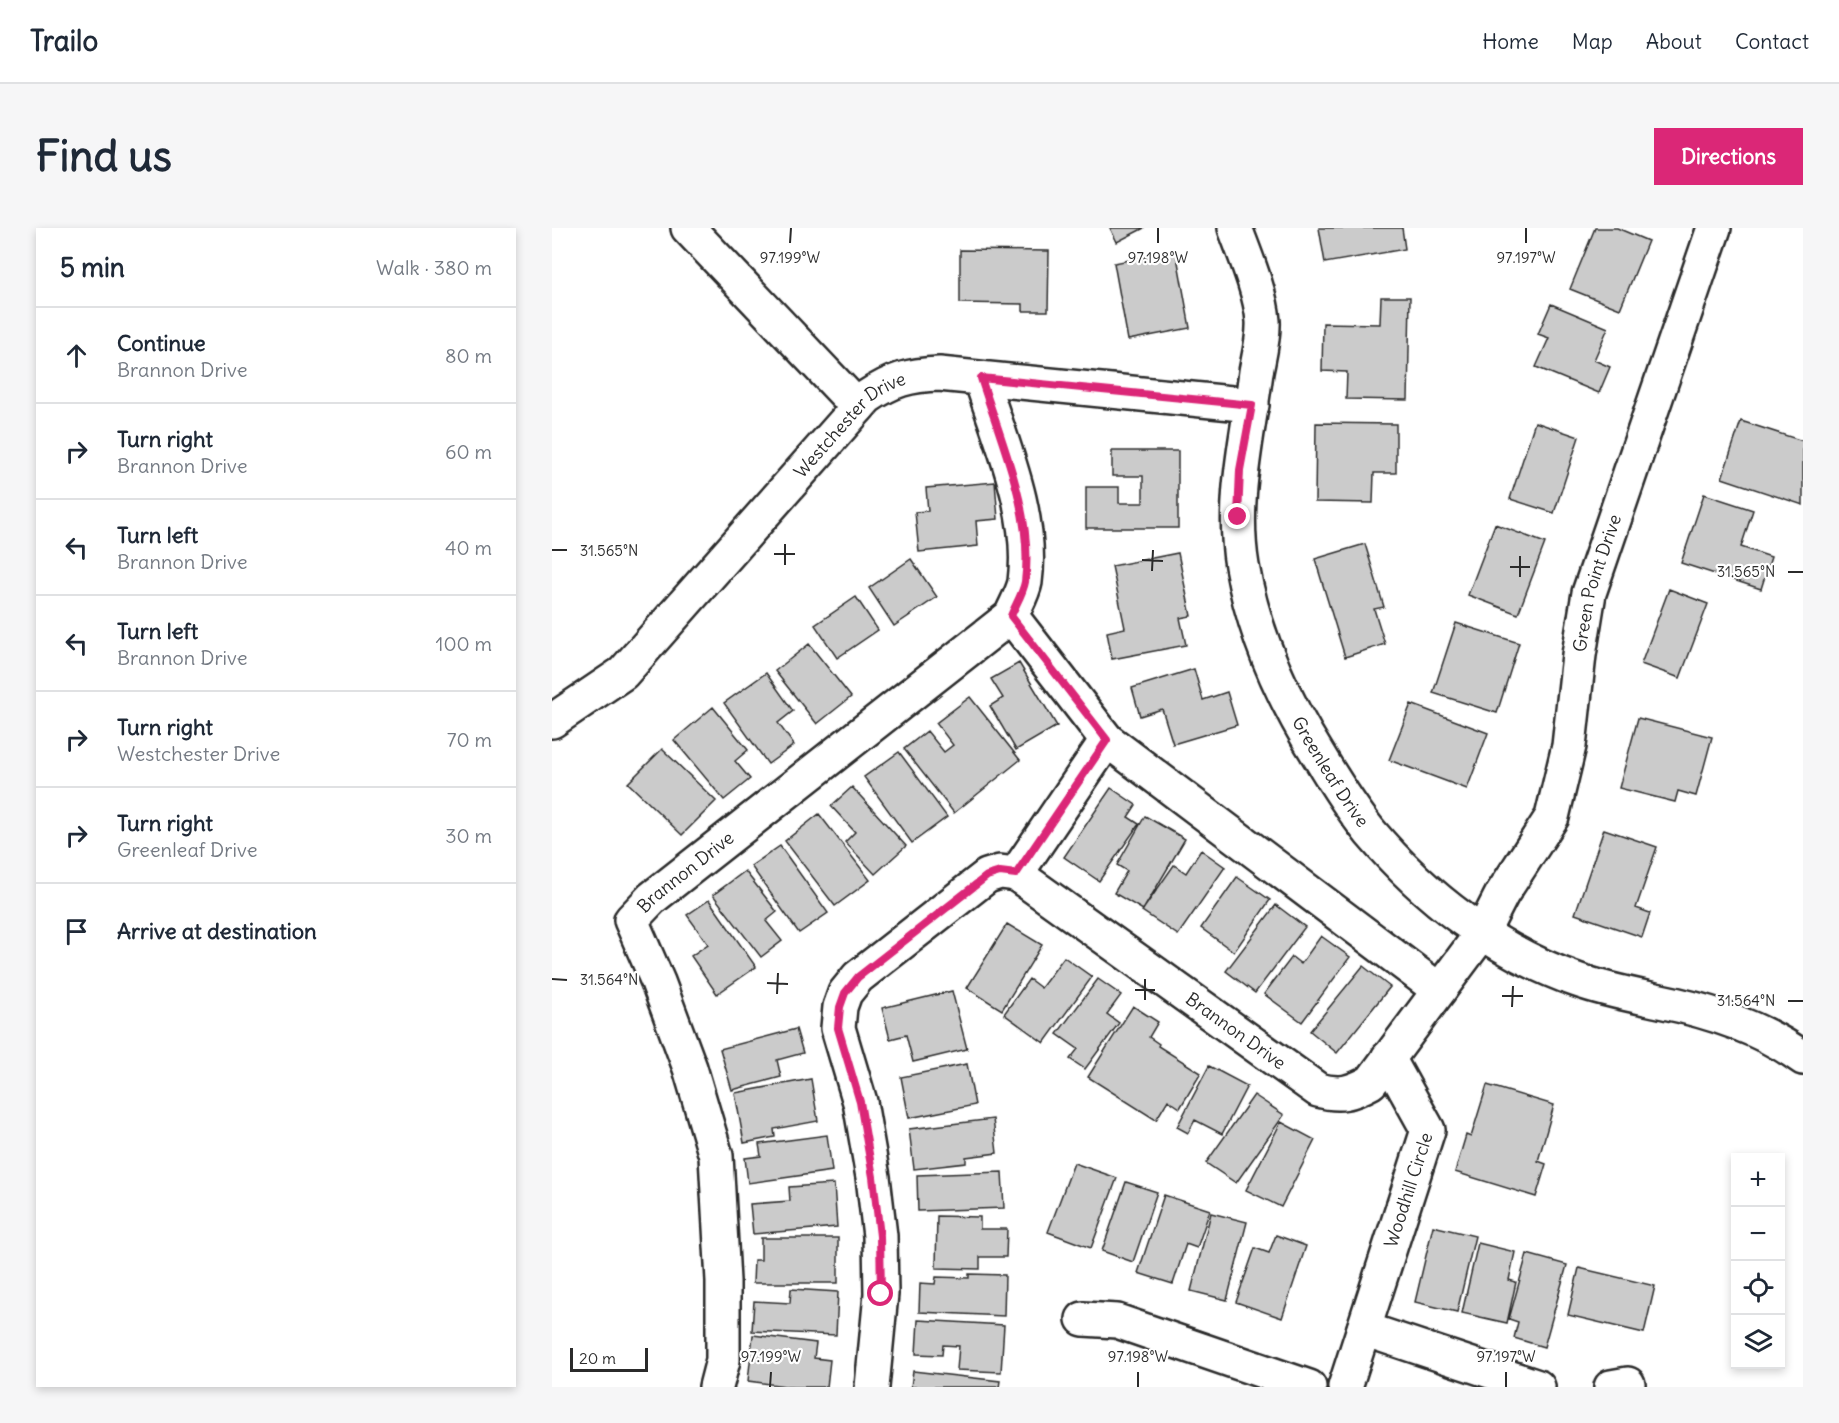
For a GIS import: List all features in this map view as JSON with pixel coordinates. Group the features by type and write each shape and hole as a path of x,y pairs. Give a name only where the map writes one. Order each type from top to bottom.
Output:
{"street":[{"path":"688,228 858,407"},
{"name":"Greenleaf Drive","path":"1235,228 1251,272 1263,322 1252,405 1240,470 1238,517 1242,564 1251,607 1271,666 1298,722 1335,782 1369,830 1402,867 1442,903 1482,933 1541,965 1577,980 1621,994 1688,1007 1737,1023 1785,1046 1803,1058"},
{"name":"Green Point Drive","path":"1482,933 1502,894 1552,817 1569,746 1579,655 1589,593 1714,228"},
{"name":"Westchester Drive","path":"552,721 623,673 867,397 885,385 904,378 939,374 1252,405"},
{"name":"Brannon Drive","path":"716,1387 723,1360 723,1281 716,1156 690,1068 658,982 631,920 652,898 1011,616 1024,584 1026,544 1016,489 981,378"},
{"path":"1011,616 1107,740 1439,990"},
{"path":"872,1387 881,1294 880,1236 860,1102 838,1028 840,1007 845,993 858,977 987,876 1000,872 1016,874 1107,740"},
{"name":"Brannon Drive","path":"1016,874 1318,1090 1335,1094 1355,1090 1371,1082 1482,933"},
{"name":"Woodhill Circle","path":"1345,1387 1428,1130 1388,1058"},
{"path":"1083,1319 1117,1321 1309,1387"},
{"path":"1364,1329 1539,1387"}],"building":[{"path":"1110,228 1144,228 1117,242"},
{"path":"1319,228 1402,228 1405,249 1325,263"},
{"path":"1595,228 1617,228 1648,241 1620,309 1570,289"},
{"path":"960,250 1049,251 1048,311 1023,311 1023,304 960,303"},
{"path":"1176,251 1190,328 1128,340 1114,263"},
{"path":"1381,297 1410,297 1408,400 1346,399 1347,372 1322,371 1323,323 1380,324"},
{"path":"1551,304 1608,328 1594,360 1610,367 1599,393 1536,367 1549,338 1538,334"},
{"path":"1741,421 1803,441 1803,505 1722,478"},
{"path":"1535,422 1579,437 1554,513 1510,499"},
{"path":"1316,423 1396,424 1396,473 1374,473 1373,503 1315,502"},
{"path":"1112,451 1178,451 1178,528 1086,528 1086,487 1119,487 1119,503 1143,503 1143,476 1112,476"},
{"path":"995,482 998,519 976,521 978,546 919,552 915,512 928,511 926,488"},
{"path":"1704,494 1753,510 1741,547 1771,557 1761,589 1681,563"},
{"path":"1495,524 1545,543 1518,614 1468,595"},
{"path":"1365,544 1384,607 1374,609 1385,644 1345,657 1315,559"},
{"path":"1178,553 1191,616 1180,618 1186,645 1112,659 1107,632 1125,628 1112,566"},
{"path":"911,559 937,597 894,626 869,588"},
{"path":"1669,589 1708,604 1680,678 1641,664"},
{"path":"856,597 878,630 837,658 815,625"},
{"path":"1456,623 1519,643 1497,713 1433,693"},
{"path":"809,644 851,697 817,724 775,671"},
{"path":"1019,663 1057,726 1016,750 990,706 1003,698 991,679"},
{"path":"1194,669 1203,700 1227,692 1237,725 1173,744 1162,709 1140,716 1132,688"},
{"path":"766,673 793,711 778,723 794,745 768,764 724,703"},
{"path":"970,697 1020,760 954,813 904,749 927,731 944,752 953,745 936,723"},
{"path":"1411,704 1488,733 1467,789 1389,760"},
{"path":"713,707 748,750 735,761 750,779 724,800 674,740"},
{"path":"1638,718 1712,737 1696,796 1678,791 1675,802 1619,788"},
{"path":"662,749 716,801 682,835 628,783"},
{"path":"899,752 947,817 912,843 864,777"},
{"path":"852,787 906,846 875,874 845,842 855,832 831,806"},
{"path":"1111,788 1136,805 1128,817 1139,824 1099,881 1064,857"},
{"path":"819,814 870,880 835,906 785,841"},
{"path":"1145,816 1185,839 1143,910 1114,893 1127,871 1117,865"},
{"path":"1604,829 1657,847 1636,908 1650,913 1642,937 1575,914"},
{"path":"780,846 828,913 799,933 751,866"},
{"path":"1201,850 1225,867 1178,935 1142,911 1174,865 1186,873"},
{"path":"745,871 777,912 766,921 782,941 761,957 713,895"},
{"path":"1237,877 1270,900 1234,952 1201,928"},
{"path":"709,900 756,967 717,994 691,956 708,944 687,915"},
{"path":"1276,905 1305,927 1255,993 1226,971"},
{"path":"1007,924 1042,945 1002,1010 967,988"},
{"path":"1321,936 1350,957 1302,1022 1264,994 1292,957 1301,964"},
{"path":"1064,957 1092,977 1044,1043 1004,1014 1029,979 1041,988"},
{"path":"1363,966 1390,987 1337,1053 1310,1031"},
{"path":"1098,979 1121,995 1107,1014 1119,1023 1085,1069 1070,1059 1078,1049 1057,1034"},
{"path":"952,991 967,1049 913,1062 906,1035 890,1039 882,1008"},
{"path":"1133,1006 1158,1022 1149,1037 1159,1044 1158,1046 1201,1073 1180,1108 1168,1100 1156,1120 1088,1077"},
{"path":"796,1029 803,1053 777,1060 781,1077 732,1090 720,1049"},
{"path":"967,1064 975,1105 909,1118 901,1077"},
{"path":"1209,1066 1247,1086 1222,1134 1195,1120 1188,1133 1177,1127"},
{"path":"811,1079 818,1121 774,1129 775,1137 744,1143 735,1093"},
{"path":"1487,1085 1554,1105 1538,1161 1546,1164 1536,1197 1455,1172 1466,1135 1471,1137"},
{"path":"1254,1095 1284,1115 1236,1183 1206,1163"},
{"path":"993,1119 997,1153 966,1157 966,1163 914,1169 909,1129"},
{"path":"1281,1122 1315,1140 1281,1207 1246,1190"},
{"path":"827,1135 832,1171 748,1183 745,1158 761,1156 759,1144"},
{"path":"1074,1163 1117,1178 1091,1248 1048,1232"},
{"path":"1002,1172 1004,1208 918,1211 917,1175"},
{"path":"1126,1182 1157,1192 1133,1262 1102,1251"},
{"path":"834,1184 837,1227 753,1234 750,1204 790,1201 789,1187"},
{"path":"1164,1195 1210,1210 1197,1248 1186,1244 1173,1284 1138,1273"},
{"path":"1211,1213 1247,1222 1227,1300 1191,1291"},
{"path":"937,1216 980,1217 980,1229 1007,1229 1006,1257 980,1257 980,1269 936,1268"},
{"path":"1433,1226 1475,1236 1457,1312 1415,1302"},
{"path":"1276,1235 1306,1246 1282,1318 1236,1302 1255,1248 1269,1253"},
{"path":"761,1238 838,1238 838,1283 753,1283 754,1260 761,1260"},
{"path":"1478,1243 1515,1252 1509,1280 1516,1282 1507,1323 1462,1313"},
{"path":"1527,1254 1567,1265 1544,1347 1514,1338 1518,1322 1509,1319"},
{"path":"1579,1268 1655,1286 1644,1333 1568,1315"},
{"path":"969,1274 1005,1275 1004,1316 919,1312 920,1283 935,1284 936,1277 969,1278"},
{"path":"791,1289 838,1292 836,1335 752,1331 754,1301 790,1303"},
{"path":"918,1320 1004,1325 1001,1372 957,1370 959,1346 943,1345 942,1355 916,1354"},
{"path":"753,1335 816,1343 814,1358 830,1360 827,1387 793,1387 748,1381"},
{"path":"913,1371 1000,1381 999,1387 911,1387"}],"route":[{"path":"881,1294 880,1236 873,1177 860,1102 838,1028 840,1007 845,993 858,977 987,876 1000,872 1016,874 1107,740 1011,616 1024,584 1026,544 1022,512 981,378 1252,405 1240,470 1238,517"}]}
